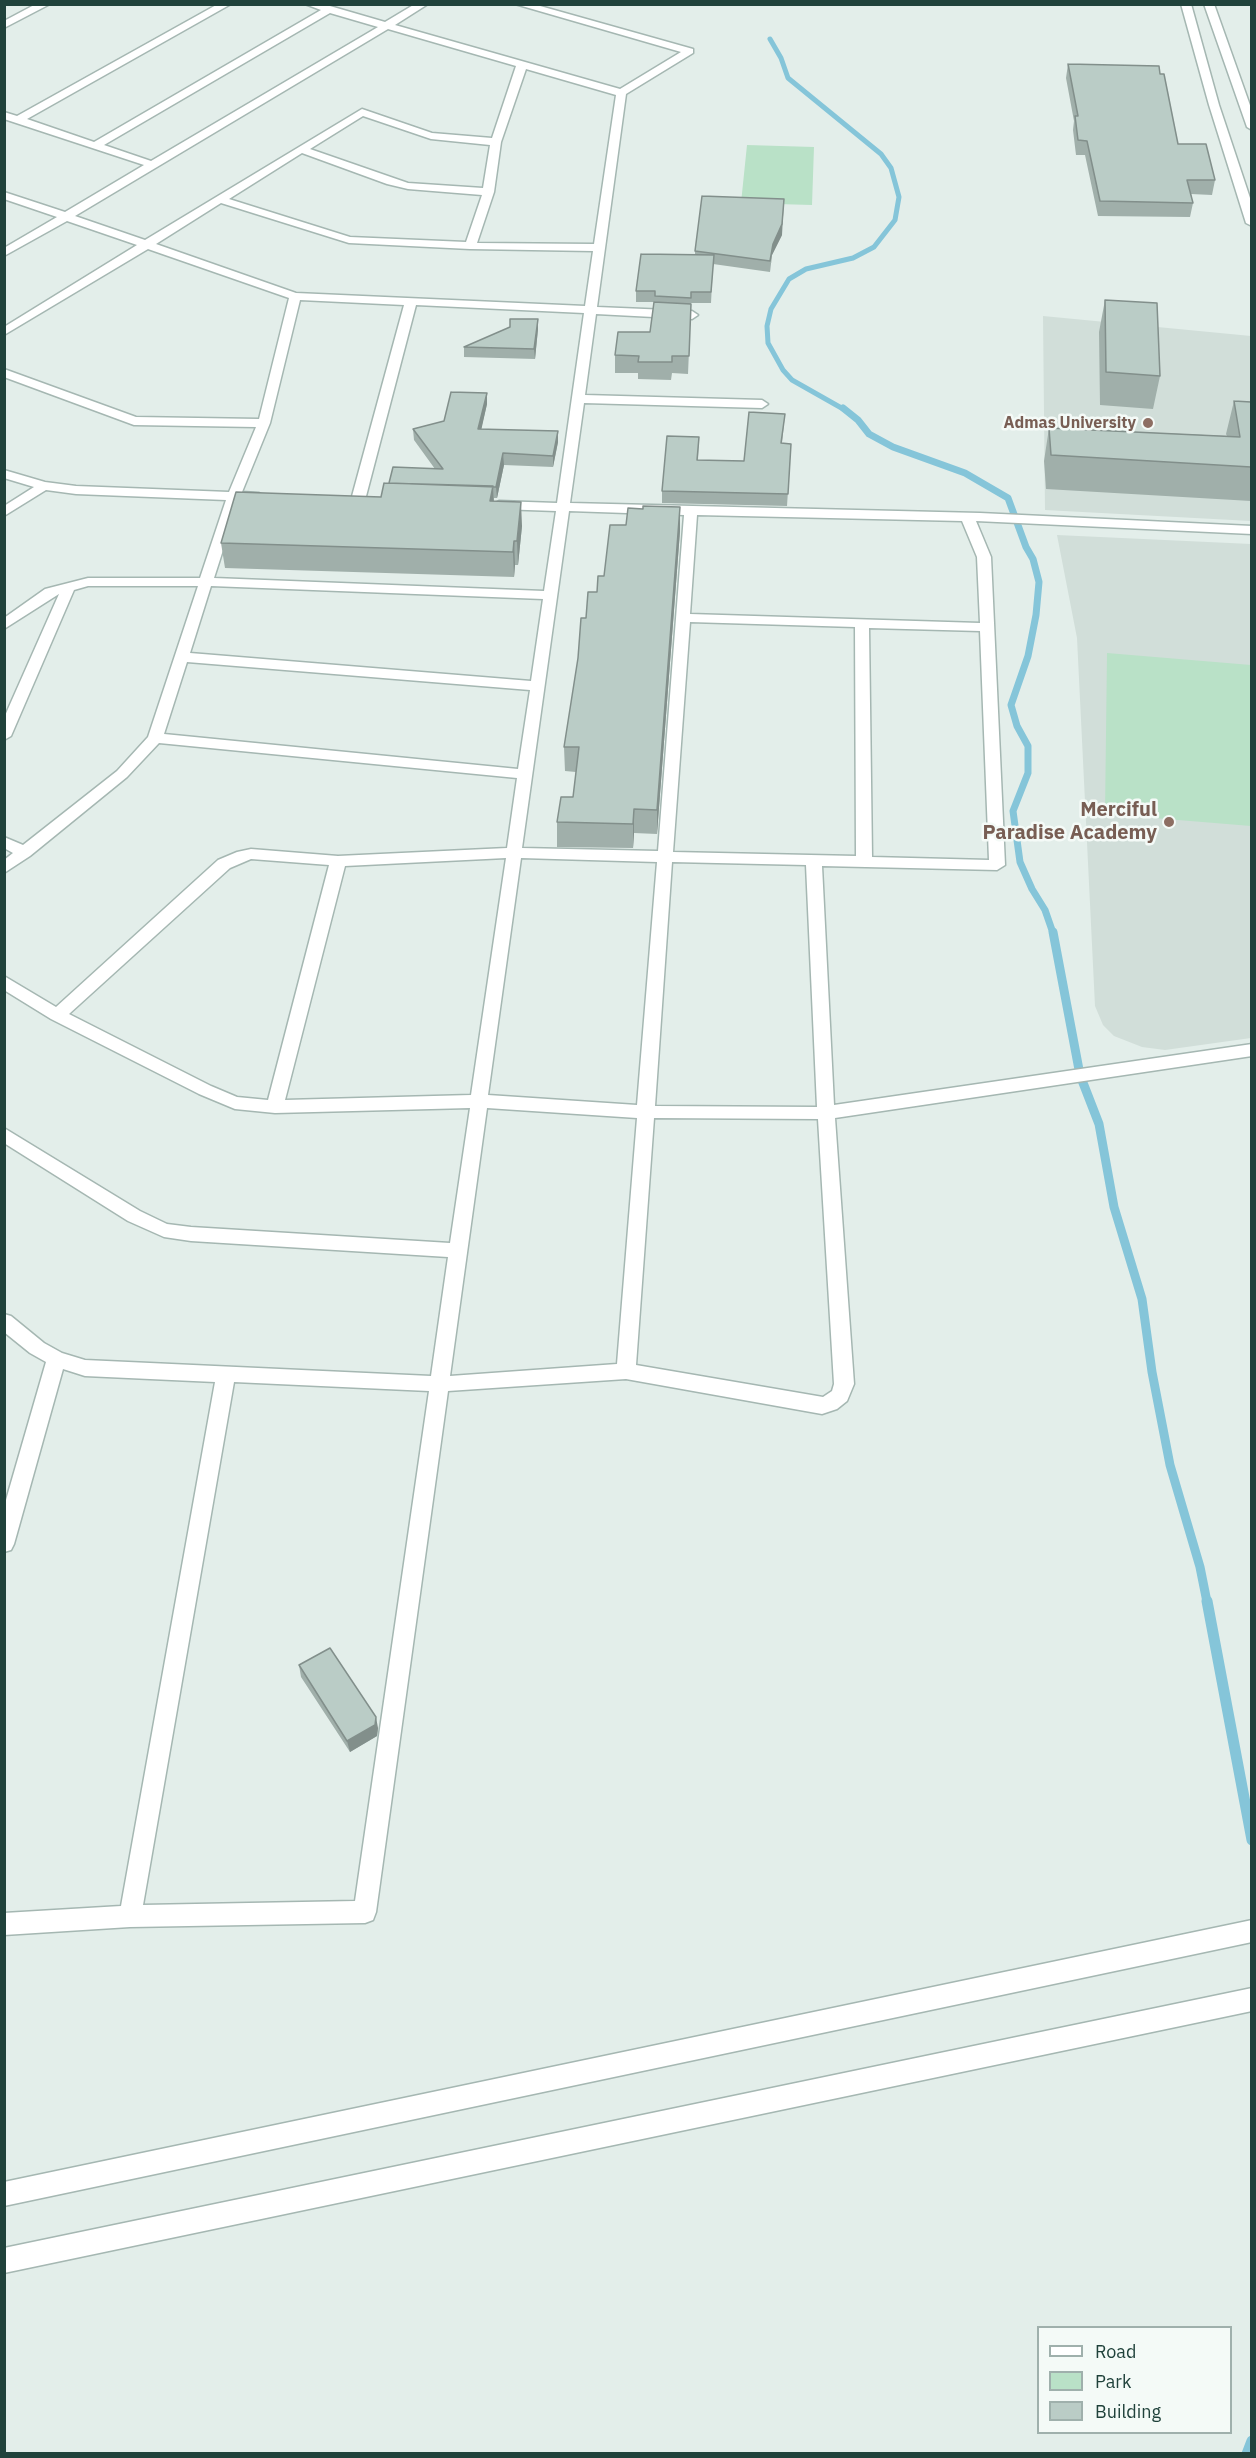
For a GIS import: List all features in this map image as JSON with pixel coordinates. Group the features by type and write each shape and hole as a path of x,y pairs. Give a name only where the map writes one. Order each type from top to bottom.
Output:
{"street":[{"path":"4,16 27,4"},
{"path":"4,25 45,4"},
{"path":"18,120 226,4"},
{"path":"310,4 621,93 689,51 520,4"},
{"path":"4,253 423,4"},
{"path":"1186,4 1214,105 1251,223"},
{"path":"1209,4 1251,127"},
{"path":"95,146 328,10"},
{"path":"470,246 488,192 496,142 522,65"},
{"path":"4,1924 130,1916 365,1912 621,93"},
{"path":"4,332 362,112 431,136 496,142"},
{"path":"4,114 153,165"},
{"path":"301,149 391,182 488,192"},
{"path":"4,195 295,296 692,315"},
{"path":"219,200 350,240 470,246 599,248"},
{"path":"4,868 122,774 155,738 234,496 264,423 295,296"},
{"path":"358,500 411,301"},
{"path":"4,372 134,421 264,423"},
{"path":"578,399 762,404"},
{"path":"4,474 44,486 76,490 268,497"},
{"path":"4,512 44,486"},
{"path":"483,504 691,512 974,517 1251,530"},
{"path":"626,1371 691,512"},
{"path":"57,1015 224,864 237,857 251,854 338,861 513,853 998,865 984,557 974,517"},
{"path":"4,625 50,592 88,582 205,582 550,595"},
{"path":"4,736 68,588"},
{"path":"683,618 987,627"},
{"path":"862,623 864,861"},
{"path":"183,657 537,686"},
{"path":"155,738 524,774"},
{"path":"4,842 25,852"},
{"path":"4,1321 37,1348 56,1359 85,1368 226,1372 439,1384 626,1371 822,1406 840,1396 844,1384 826,1113 814,860"},
{"path":"274,1107 338,861"},
{"path":"4,982 57,1015 235,1103 274,1107 480,1101 644,1112 826,1113 1251,1050"},
{"path":"4,1134 134,1216 164,1230 190,1234 458,1251"},
{"path":"4,1544 56,1359"},
{"path":"130,1916 226,1372"},
{"path":"4,2194 1251,1931"},
{"path":"4,2261 1251,1999"}],"shaded area":[{"name":"Admas University","path":"1043,316 1251,336 1251,521 1045,510"},
{"name":"Merciful Paradise Academy","path":"1057,535 1251,544 1251,1038 1165,1050 1142,1047 1114,1036 1103,1025 1095,1006 1077,638"}],"green space":[{"path":"747,145 814,147 812,205 741,203"},
{"path":"1107,653 1251,665 1251,826 1105,814"}],"building":[{"path":"1068,64 1159,66 1160,74 1164,74 1178,144 1206,144 1215,180 1187,180 1193,203 1100,201 1087,141 1078,140 1075,116 1078,116"},
{"path":"702,196 784,199 782,224 773,244 770,261 695,251"},
{"path":"641,254 714,255 711,292 691,292 691,298 655,296 655,291 636,291"},
{"path":"1105,300 1157,303 1160,376 1106,372"},
{"path":"654,302 691,304 689,356 672,356 672,362 638,362 639,356 615,355 618,332 650,332"},
{"path":"510,319 538,319 534,349 464,347 510,327"},
{"path":"451,392 487,393 478,429 558,431 553,456 503,453 496,487 389,483 393,467 443,469 413,429 444,421"},
{"path":"1234,401 1251,402 1251,467 1051,455 1049,428 1240,437"},
{"path":"749,412 785,414 781,443 791,444 788,494 662,491 667,436 699,437 697,460 744,461"},
{"path":"384,483 493,486 490,501 521,502 517,541 514,541 513,552 221,543 236,492 381,497"},
{"path":"643,506 680,507 657,810 634,809 633,824 557,822 561,797 573,797 579,747 564,747 578,658 581,618 586,618 588,592 597,592 598,576 604,576 610,525 626,525 628,508 643,509"},
{"path":"330,1648 376,1717 375,1725 347,1741 299,1665"}],"waterway":[{"path":"770,39 781,58 788,78 881,154 891,168 899,197 895,220 874,247 853,258 806,269 789,279 771,309 767,326 768,343 783,370 792,380 845,410"},
{"path":"843,408 858,420 869,434 893,447 965,473 1008,498 1026,547 1033,559 1039,582 1036,615 1028,656 1011,705 1017,726 1028,746 1028,773 1013,811 1020,862 1032,889 1045,910 1053,933"},
{"path":"1053,932 1080,1075 1099,1124 1114,1207 1142,1299 1152,1372 1170,1465 1200,1567 1207,1602"},
{"path":"1207,1601 1252,1840"},
{"path":"1247,2454 1252,2441"}],"place":[{"name":"Admas University","path":"1148,423"},
{"name":"Merciful Paradise Academy","path":"1169,822"}]}
